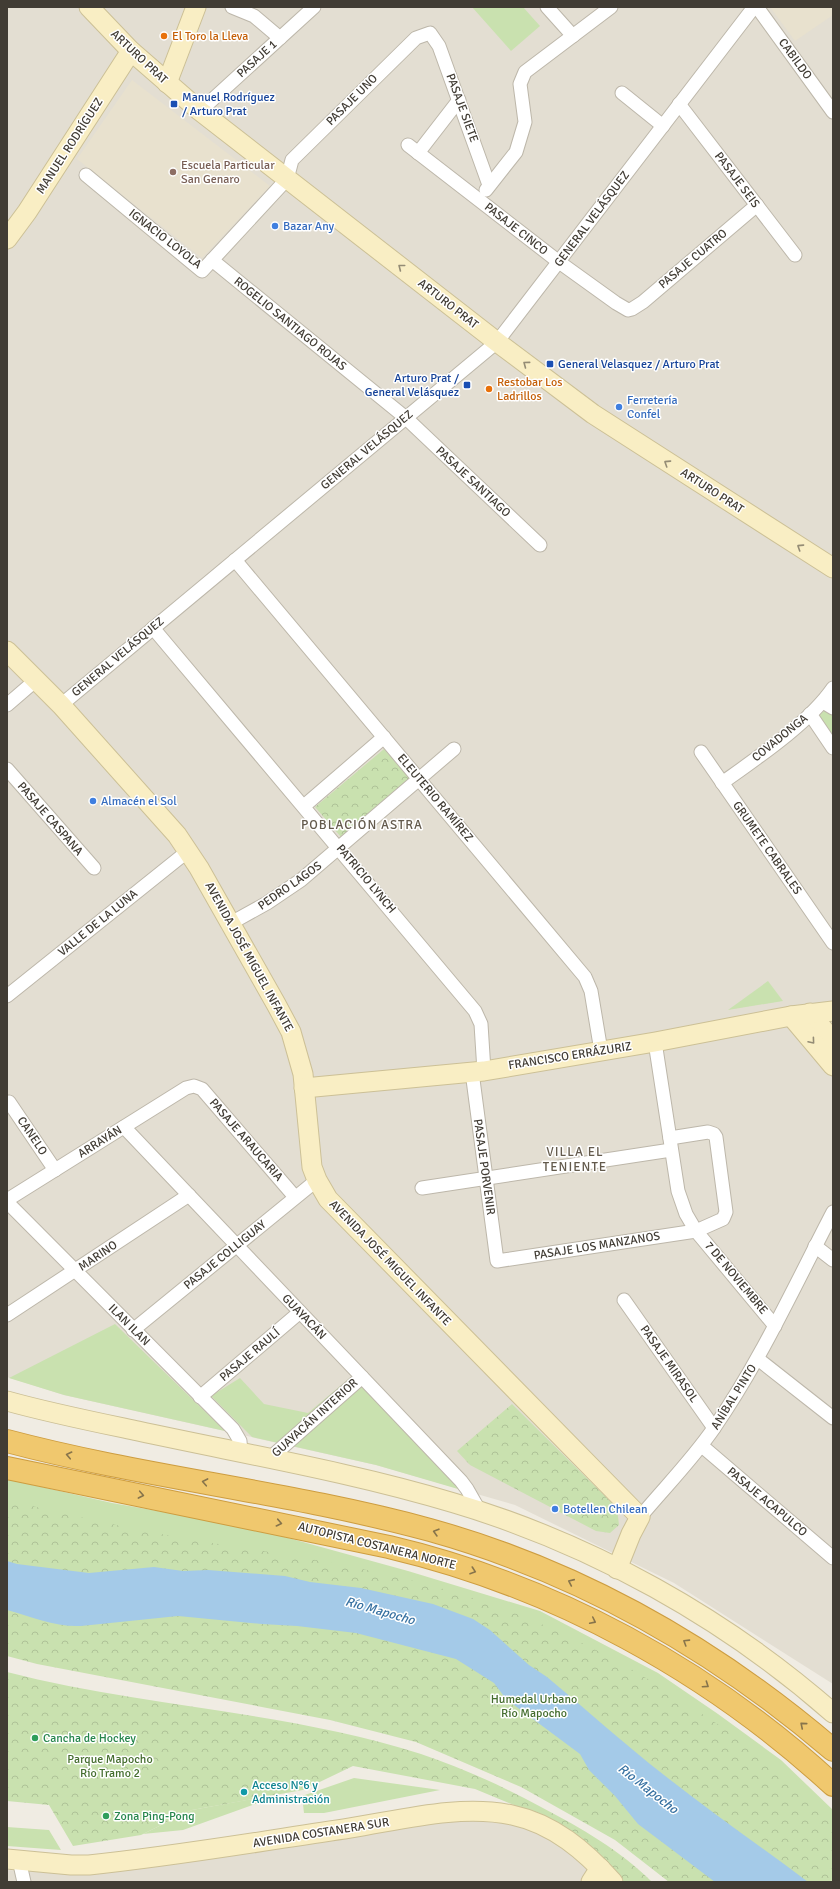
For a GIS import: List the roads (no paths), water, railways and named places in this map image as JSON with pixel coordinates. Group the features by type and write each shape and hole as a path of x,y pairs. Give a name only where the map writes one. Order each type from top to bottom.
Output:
{"highway":[{"path":"7,1441 107,1463 357,1512 430,1530 496,1551 587,1589 672,1633 763,1693 833,1750"},
{"name":"AUTOPISTA COSTANERA NORTE","path":"7,1468 389,1547 451,1563 503,1582 567,1608 679,1668 758,1722 833,1785"}],"street":[{"name":"ARTURO PRAT","path":"89,7 132,51 200,111 497,342 598,418 833,568"},
{"path":"167,83 196,7"},
{"path":"232,7 254,16 280,38"},
{"name":"PASAJE 1","path":"200,111 314,7"},
{"path":"547,7 573,36"},
{"path":"478,200 516,152 525,122 520,84 525,72 611,7"},
{"name":"GENERAL VELÁSQUEZ","path":"60,705 497,342 754,7"},
{"name":"CABILDO","path":"757,7 833,112"},
{"name":"PASAJE SIETE","path":"430,33 439,46 489,185"},
{"name":"PASAJE UNO","path":"287,179 292,160 416,38 430,33"},
{"name":"MANUEL RODRÍGUEZ","path":"7,239 27,212 132,51"},
{"path":"622,93 663,126"},
{"name":"PASAJE CINCO","path":"459,100 413,149 559,262 628,310"},
{"name":"PASAJE SEIS","path":"679,104 794,255"},
{"name":"IGNACIO LOYOLA","path":"86,175 202,271 287,179"},
{"name":"PASAJE CUATRO","path":"628,310 643,302 757,205"},
{"name":"ROGELIO SANTIAGO ROJAS","path":"212,260 406,418"},
{"name":"PASAJE SANTIAGO","path":"406,418 540,545"},
{"name":"ELEUTERIO RAMÍREZ","path":"235,560 585,977 591,991 601,1051"},
{"name":"PATRICIO LYNCH","path":"153,628 340,848 475,1011 481,1024 478,1072"},
{"name":"AVENIDA JOSÉ MIGUEL INFANTE","path":"7,651 60,705 177,835 188,851 276,1004 296,1046 304,1088 309,1153 317,1180 335,1208 640,1517"},
{"path":"7,705 36,680"},
{"name":"COVADONGA","path":"722,783 764,752 810,714 828,705 833,688"},
{"path":"810,714 833,748"},
{"path":"304,806 384,737"},
{"name":"PEDRO LAGOS","path":"230,923 285,892 340,848 454,749"},
{"name":"GRUMETE CABRALES","path":"701,752 833,943"},
{"name":"PASAJE CASPANA","path":"7,769 94,868"},
{"name":"VALLE DE LA LUNA","path":"7,996 188,851"},
{"name":"FRANCISCO ERRÁZURIZ","path":"304,1088 478,1072 655,1042 791,1016 833,1011"},
{"path":"810,1013 833,1041"},
{"path":"791,1016 833,1066"},
{"name":"7 DE NOVIEMBRE","path":"655,1042 670,1144 678,1191 682,1205 696,1231 775,1326"},
{"path":"296,1046 321,1078 331,1086"},
{"name":"PASAJE PORVENIR","path":"478,1072 486,1178 497,1262"},
{"name":"ARRAYÁN","path":"7,1201 186,1088 194,1086"},
{"name":"PASAJE ARAUCARIA","path":"194,1086 202,1090 295,1197"},
{"name":"CANELO","path":"9,1102 55,1170"},
{"name":"GUAYACÁN","path":"124,1127 461,1481 479,1510"},
{"name":"7 DE NOVIEMBRE","path":"670,1144 708,1132 714,1134 717,1140 726,1214 723,1219 696,1231"},
{"path":"422,1188 486,1178 670,1144"},
{"name":"PASAJE COLLIGUAY","path":"133,1330 317,1180"},
{"name":"MARINO","path":"7,1315 189,1195"},
{"name":"ILAN ILAN","path":"7,1201 133,1330 233,1429 240,1440 241,1453"},
{"name":"ANÍBAL PINTO","path":"617,1569 631,1534 640,1517 702,1446 758,1359 833,1212"},
{"name":"PASAJE LOS MANZANOS","path":"497,1262 696,1231"},
{"path":"815,1246 833,1260"},
{"name":"PASAJE MIRASOL","path":"624,1300 714,1428"},
{"name":"PASAJE RAULÍ","path":"200,1397 300,1312"},
{"path":"758,1359 833,1418"},
{"name":"GUAYACÁN INTERIOR","path":"269,1459 362,1377"},
{"path":"7,1401 86,1420 390,1486 479,1510 571,1547 663,1593 723,1630 791,1678 833,1713"},
{"name":"PASAJE ACAPULCO","path":"702,1446 833,1558"},
{"name":"AVENIDA COSTANERA SUR","path":"13,1860 71,1865 97,1864 242,1845 438,1814 478,1811 513,1815 542,1825 581,1849 596,1875 613,1882"},
{"path":"13,1860 24,1882"}],"water":[{"name":"Río Mapocho","path":"7,1561 17,1564 89,1573 154,1567 183,1571 208,1570 285,1576 310,1582 361,1588 433,1604 473,1619 490,1630 529,1665 547,1677 664,1775 808,1882 715,1882 638,1824 615,1796 589,1770 580,1754 506,1699 494,1683 456,1659 356,1633 297,1626 178,1616 81,1626 62,1625 7,1610"}],"place":[{"name":"El Toro la Lleva","path":"164,36"},
{"name":"Manuel Rodríguez / Arturo Prat","path":"174,104"},
{"name":"Escuela Particular San Genaro","path":"173,172"},
{"name":"Bazar Any","path":"275,226"},
{"name":"General Velasquez / Arturo Prat","path":"550,364"},
{"name":"Arturo Prat / General Velásquez","path":"467,385"},
{"name":"Restobar Los Ladrillos","path":"489,389"},
{"name":"Ferretería Confel","path":"619,407"},
{"name":"Almacén el Sol","path":"93,801"},
{"name":"Botellen Chilean","path":"555,1509"},
{"name":"Cancha de Hockey","path":"35,1738"},
{"name":"Acceso N°6 y Administración","path":"244,1792"},
{"name":"Zona Ping-Pong","path":"106,1816"}],"district":[{"name":"POBLACIÓN ASTRA","path":"362,825"},
{"name":"VILLA EL TENIENTE","path":"575,1160"}],"park label":[{"name":"Humedal Urbano Río Mapocho","path":"534,1706"},
{"name":"Parque Mapocho Río Tramo 2","path":"110,1766"}]}
